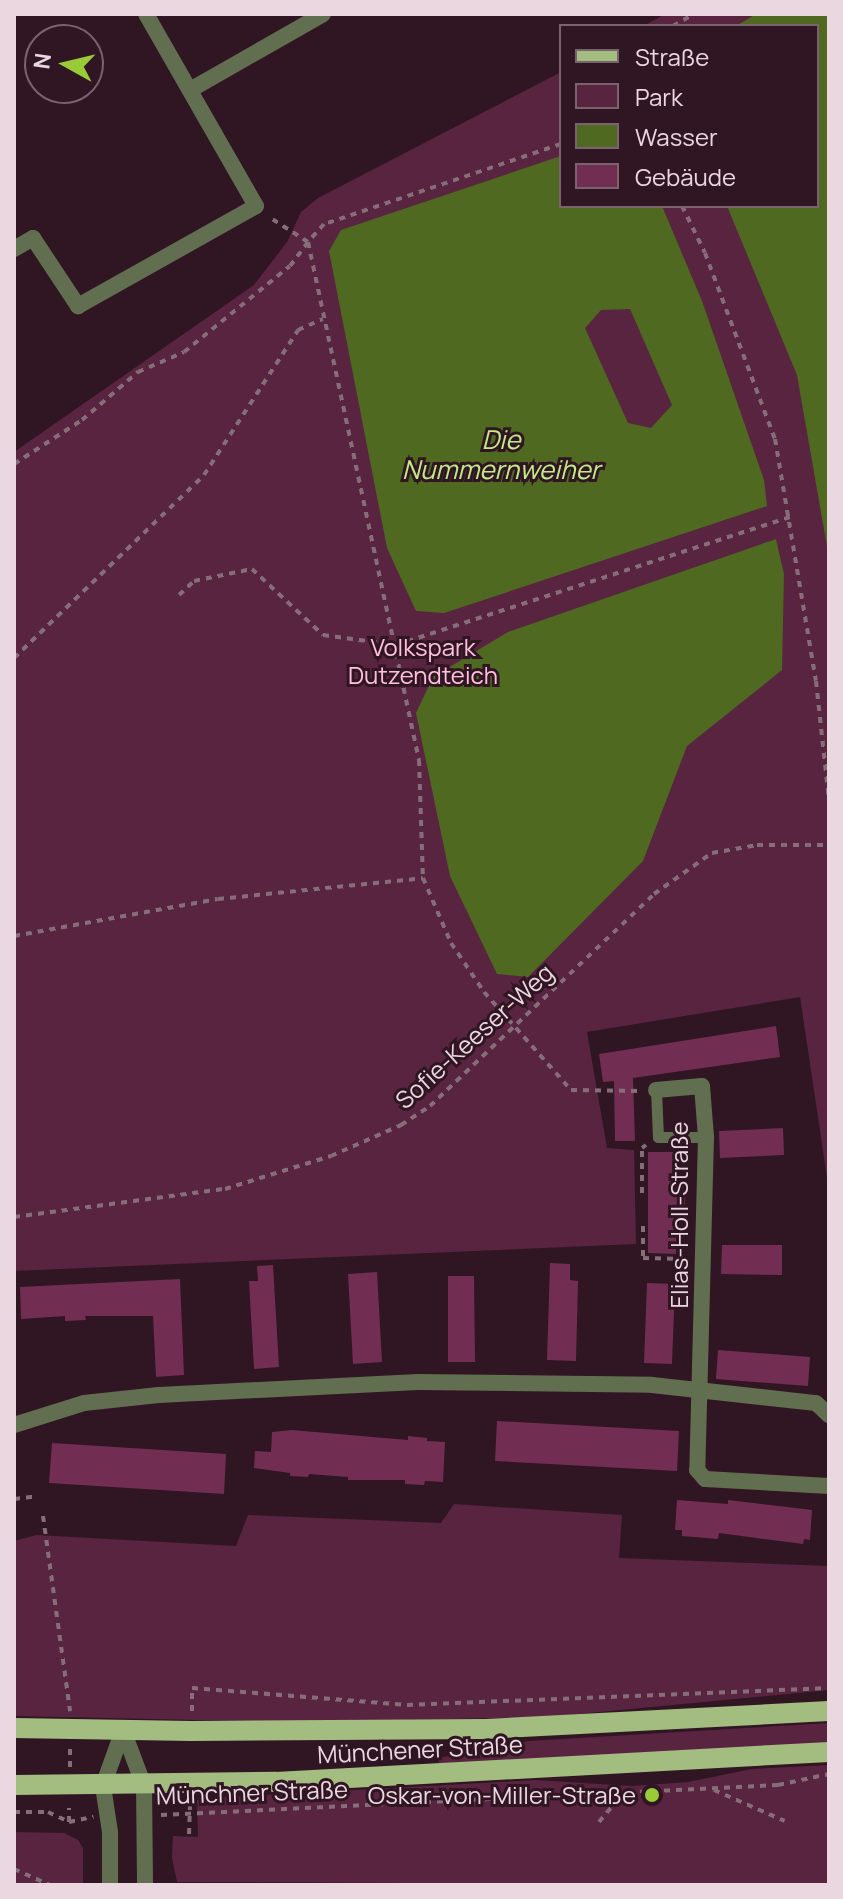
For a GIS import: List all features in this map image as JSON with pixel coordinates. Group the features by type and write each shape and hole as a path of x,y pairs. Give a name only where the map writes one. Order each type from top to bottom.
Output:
{"main road":[{"name":"Münchener Straße","path":"14,1728 486,1729 829,1711"},
{"name":"Münchener Straße","path":"14,1785 144,1786 415,1776 829,1752"}],"street":[{"path":"14,249 33,238 78,306 256,206 146,14"},
{"path":"190,90 323,14"},
{"name":"Elias-Holl-Straße","path":"656,1090 702,1086 706,1137 697,1470 705,1479 829,1486"},
{"path":"14,1425 84,1403 159,1395 418,1382 652,1385 816,1403 829,1415"},
{"path":"123,1730 144,1786 145,1885"},
{"path":"110,1885 103,1786 123,1730"}],"lane":[{"path":"656,1090 658,1137 706,1137"}],"path":[{"path":"676,24 694,14"},
{"path":"14,464 82,420 138,372 184,352 290,266 324,224 559,145"},
{"path":"256,206 284,229 308,242"},
{"path":"683,208 705,253 775,439 816,681 829,800"},
{"path":"308,242 419,760 423,878 451,943 484,992 517,1025 571,1090 656,1090"},
{"path":"14,658 204,475 298,330 323,319"},
{"path":"179,595 194,581 252,569 323,635 396,645 790,517"},
{"name":"Sofie-Keeser-Weg","path":"14,1217 225,1189 331,1156 401,1125 430,1106 654,894 712,853 757,845 829,845"},
{"path":"14,936 218,899 423,878"},
{"path":"642,1193 642,1148 658,1137"},
{"path":"643,1226 643,1258 703,1260"},
{"path":"14,1499 37,1496"},
{"path":"43,1516 70,1694 70,1718"},
{"path":"192,1688 407,1705 829,1688"},
{"path":"70,1743 70,1773"},
{"name":"Münchner Straße","path":"145,1814 778,1785 829,1774"},
{"path":"711,1788 785,1821"},
{"path":"599,1822 623,1793"},
{"path":"69,1808 69,1822"},
{"path":"14,1812 48,1812 69,1822 107,1816"},
{"path":"14,1869 50,1885"}],"green space":[{"name":"Volkspark Dutzendteich","path":"665,14 829,14 829,1191 800,997 587,1032 607,1148 634,1150 636,1244 14,1271 14,452 254,285 287,242 301,212 318,198 559,73 559,208 819,208 819,24 648,24"},
{"path":"454,1504 622,1515 619,1558 829,1566 829,1690 547,1717 296,1722 14,1716 14,1541 36,1535 236,1546 248,1515 441,1523"},
{"path":"829,1723 829,1743 439,1765 438,1758 528,1741"},
{"path":"829,1765 829,1885 177,1882 172,1858 173,1836 198,1837 197,1800 210,1798 536,1780 631,1786 688,1782 752,1769"},
{"path":"14,1832 64,1833 78,1840 83,1848 83,1885 14,1885"}],"water":[{"path":"756,14 829,14 829,558 797,375 728,208 819,208 819,24 739,24"},
{"name":"Die Nummernweiher","path":"559,157 559,208 663,208 702,301 764,480 767,506 444,613 416,611 387,548 329,251 341,230","holes":["630,309 672,405 651,428 628,423 585,328 601,310"]},
{"path":"776,539 784,574 782,670 687,746 643,861 528,977 497,974 450,876 416,713 433,677 508,632"}],"building":[{"path":"776,1026 780,1057 633,1078 635,1141 615,1141 614,1081 603,1082 599,1054"},
{"path":"783,1128 784,1155 720,1158 719,1131"},
{"path":"648,1152 677,1152 676,1190 685,1198 685,1208 676,1216 676,1254 648,1253"},
{"path":"722,1245 782,1245 782,1275 721,1274"},
{"path":"550,1263 570,1264 570,1280 578,1281 576,1361 547,1360"},
{"path":"273,1265 279,1367 254,1369 249,1281 258,1281 257,1266"},
{"path":"377,1272 382,1362 353,1364 348,1274"},
{"path":"448,1276 474,1276 475,1362 448,1362"},
{"path":"180,1279 184,1375 156,1377 153,1316 85,1316 86,1320 65,1321 65,1316 21,1319 20,1287"},
{"path":"647,1283 675,1284 672,1364 644,1363"},
{"path":"718,1350 810,1357 808,1386 716,1379"},
{"path":"497,1421 679,1431 677,1471 495,1461"},
{"path":"292,1430 408,1440 408,1436 445,1442 443,1482 425,1481 424,1485 405,1484 405,1480 348,1480 348,1477 309,1474 308,1477 290,1476 290,1473 254,1468 255,1451 271,1452 272,1432"},
{"path":"52,1443 226,1454 224,1494 49,1483"},
{"path":"677,1500 728,1504 728,1500 812,1510 810,1540 804,1539 803,1544 719,1533 718,1539 682,1536 682,1530 675,1530"}],"place":[{"name":"Oskar-von-Miller-Straße","path":"652,1795"}]}
